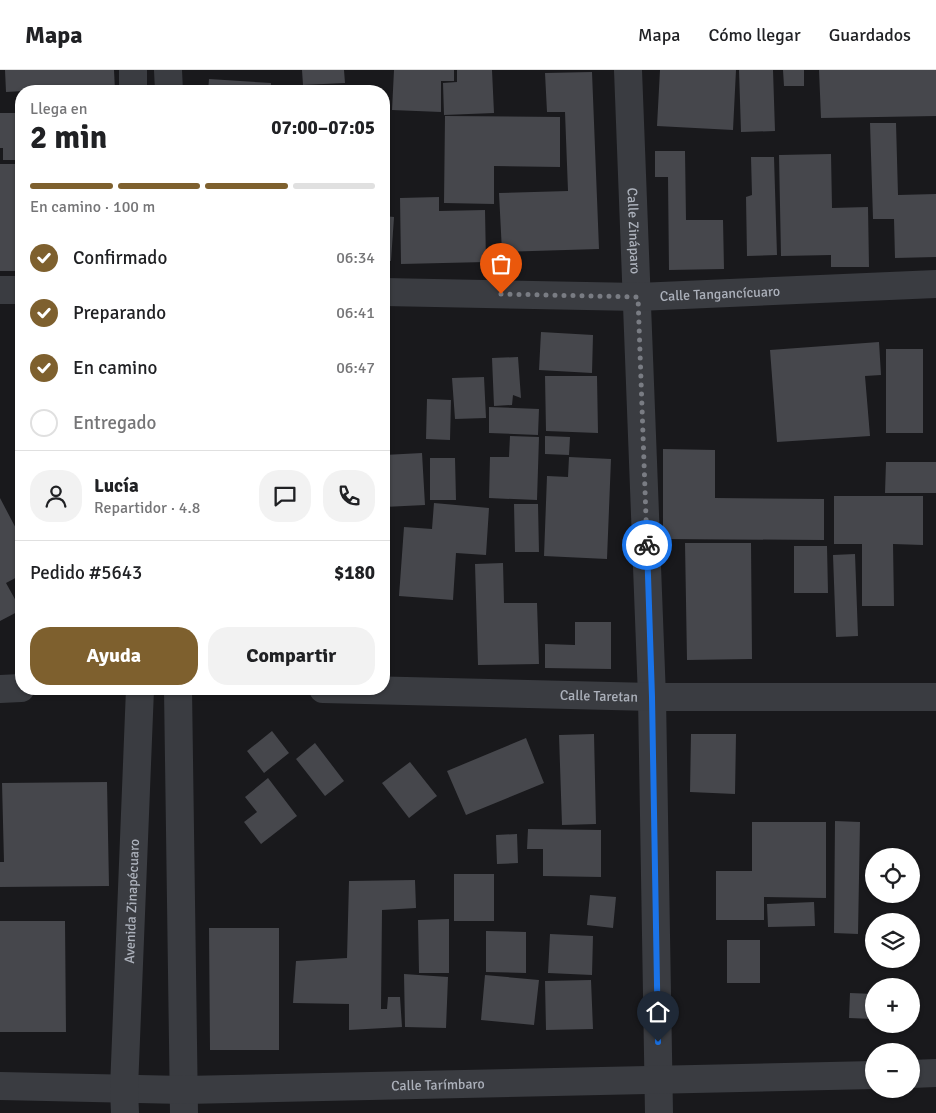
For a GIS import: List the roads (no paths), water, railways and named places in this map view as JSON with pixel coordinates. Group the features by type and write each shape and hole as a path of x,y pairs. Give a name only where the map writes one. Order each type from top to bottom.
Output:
{"street":[{"path":"133,70 133,85"},
{"path":"168,70 169,85"},
{"name":"Calle Zináparo","path":"628,70 652,697 659,1113"},
{"name":"Calle Tangancícuaro","path":"390,292 638,297 936,284"},
{"path":"0,290 15,290"},
{"path":"0,688 15,688"},
{"name":"Calle Taretan","path":"390,691 652,697 936,697"},
{"name":"Avenida Zinapécuaro","path":"124,1101 140,695"},
{"path":"178,695 184,1102"},
{"path":"920,1074 936,1073"},
{"name":"Calle Tarímbaro","path":"0,1086 124,1101 184,1102 658,1080 865,1075"}]}
